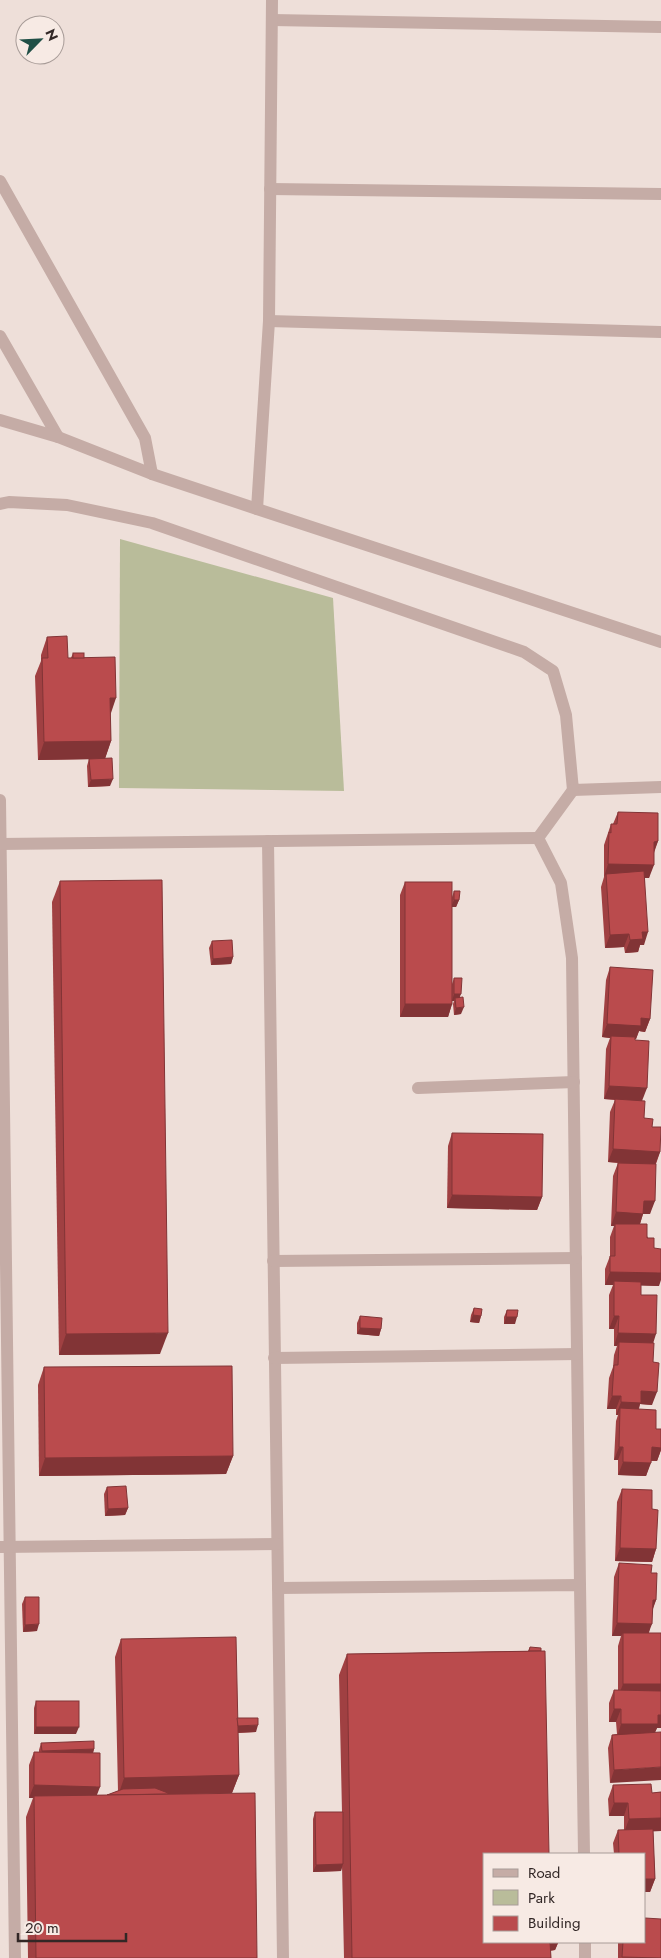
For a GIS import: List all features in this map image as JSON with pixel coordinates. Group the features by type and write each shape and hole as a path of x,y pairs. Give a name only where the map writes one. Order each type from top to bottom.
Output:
{"street":[{"path":"257,509 269,321 272,0"},
{"path":"272,20 661,27"},
{"path":"0,181 145,438 152,474"},
{"path":"270,189 661,194"},
{"path":"269,321 661,332"},
{"path":"0,336 58,438"},
{"path":"0,420 58,438 152,474 661,642"},
{"path":"0,504 9,502 67,504 152,523 524,652 553,671 566,715 573,790 538,838"},
{"path":"573,790 661,787"},
{"path":"0,800 5,1547 15,1958"},
{"path":"0,844 538,838"},
{"path":"538,838 561,883 572,958 584,1853"},
{"path":"268,841 283,1958"},
{"path":"418,1088 574,1082"},
{"path":"273,1261 576,1258"},
{"path":"274,1358 577,1354"},
{"path":"5,1547 277,1544"},
{"path":"278,1588 580,1585"},
{"path":"585,1943 585,1958"}],"green space":[{"path":"120,539 333,598 344,791 119,788"}],"building":[{"path":"67,636 68,658 115,657 116,698 110,698 111,741 44,742 42,658 48,658 47,637"},
{"path":"73,653 84,653 84,658 73,658"},
{"path":"112,758 113,779 91,780 89,759"},
{"path":"618,812 658,813 658,841 654,842 654,865 608,864 609,832 611,833 611,824 617,824"},
{"path":"644,871 648,932 642,932 643,939 630,940 629,934 610,935 606,874"},
{"path":"162,880 168,1333 66,1334 60,881"},
{"path":"405,882 452,882 452,1004 405,1004"},
{"path":"454,891 460,891 459,900 454,900"},
{"path":"232,940 233,957 213,959 212,941"},
{"path":"610,967 653,970 650,1019 641,1018 641,1026 607,1024"},
{"path":"454,978 462,978 461,994 454,994"},
{"path":"463,997 464,1007 456,1008 455,998"},
{"path":"611,1036 635,1037 635,1040 649,1041 647,1088 609,1086"},
{"path":"615,1099 645,1101 644,1118 653,1119 652,1127 661,1127 660,1152 613,1149"},
{"path":"452,1133 543,1134 542,1197 452,1195"},
{"path":"618,1163 656,1164 655,1201 644,1201 643,1214 616,1212"},
{"path":"615,1224 647,1224 647,1238 654,1238 654,1248 661,1249 661,1273 610,1272 610,1256 615,1256"},
{"path":"614,1281 641,1282 641,1295 657,1295 656,1334 618,1333 619,1316 614,1316"},
{"path":"474,1308 482,1309 481,1316 473,1315"},
{"path":"507,1310 518,1310 517,1317 506,1317"},
{"path":"360,1316 382,1318 381,1329 360,1328"},
{"path":"619,1342 654,1343 653,1362 659,1363 657,1392 641,1391 641,1403 621,1402 621,1396 612,1396 614,1365 618,1365"},
{"path":"232,1366 233,1456 45,1458 44,1367"},
{"path":"620,1408 656,1410 656,1429 661,1429 661,1448 652,1447 651,1463 623,1462 623,1447 619,1447"},
{"path":"126,1486 128,1508 108,1509 107,1487"},
{"path":"622,1489 652,1490 652,1509 658,1510 656,1549 620,1548"},
{"path":"619,1563 652,1565 651,1573 657,1573 656,1600 653,1600 652,1624 617,1623"},
{"path":"25,1597 39,1597 39,1624 25,1625"},
{"path":"623,1633 661,1633 661,1684 623,1684"},
{"path":"236,1637 239,1775 124,1778 121,1639"},
{"path":"530,1647 541,1648 541,1651 529,1651"},
{"path":"545,1651 549,1853 483,1853 483,1943 550,1943 551,1958 352,1958 347,1654"},
{"path":"614,1690 661,1691 661,1715 658,1715 658,1724 621,1724 621,1709 614,1709"},
{"path":"36,1701 79,1701 79,1727 36,1727"},
{"path":"237,1718 258,1718 258,1725 238,1726"},
{"path":"661,1732 661,1767 614,1770 612,1735"},
{"path":"94,1741 94,1749 42,1751 41,1743"},
{"path":"34,1752 100,1753 100,1787 34,1785"},
{"path":"651,1784 652,1793 661,1792 661,1818 629,1819 628,1803 614,1803 613,1785"},
{"path":"155,1788 168,1794 107,1795 123,1789"},
{"path":"255,1793 257,1958 36,1958 34,1796"},
{"path":"315,1812 343,1812 343,1864 316,1865"},
{"path":"653,1829 655,1879 646,1879 646,1853 619,1853 618,1830"},
{"path":"646,1918 661,1919 661,1958 622,1957 623,1943 646,1943"}]}
